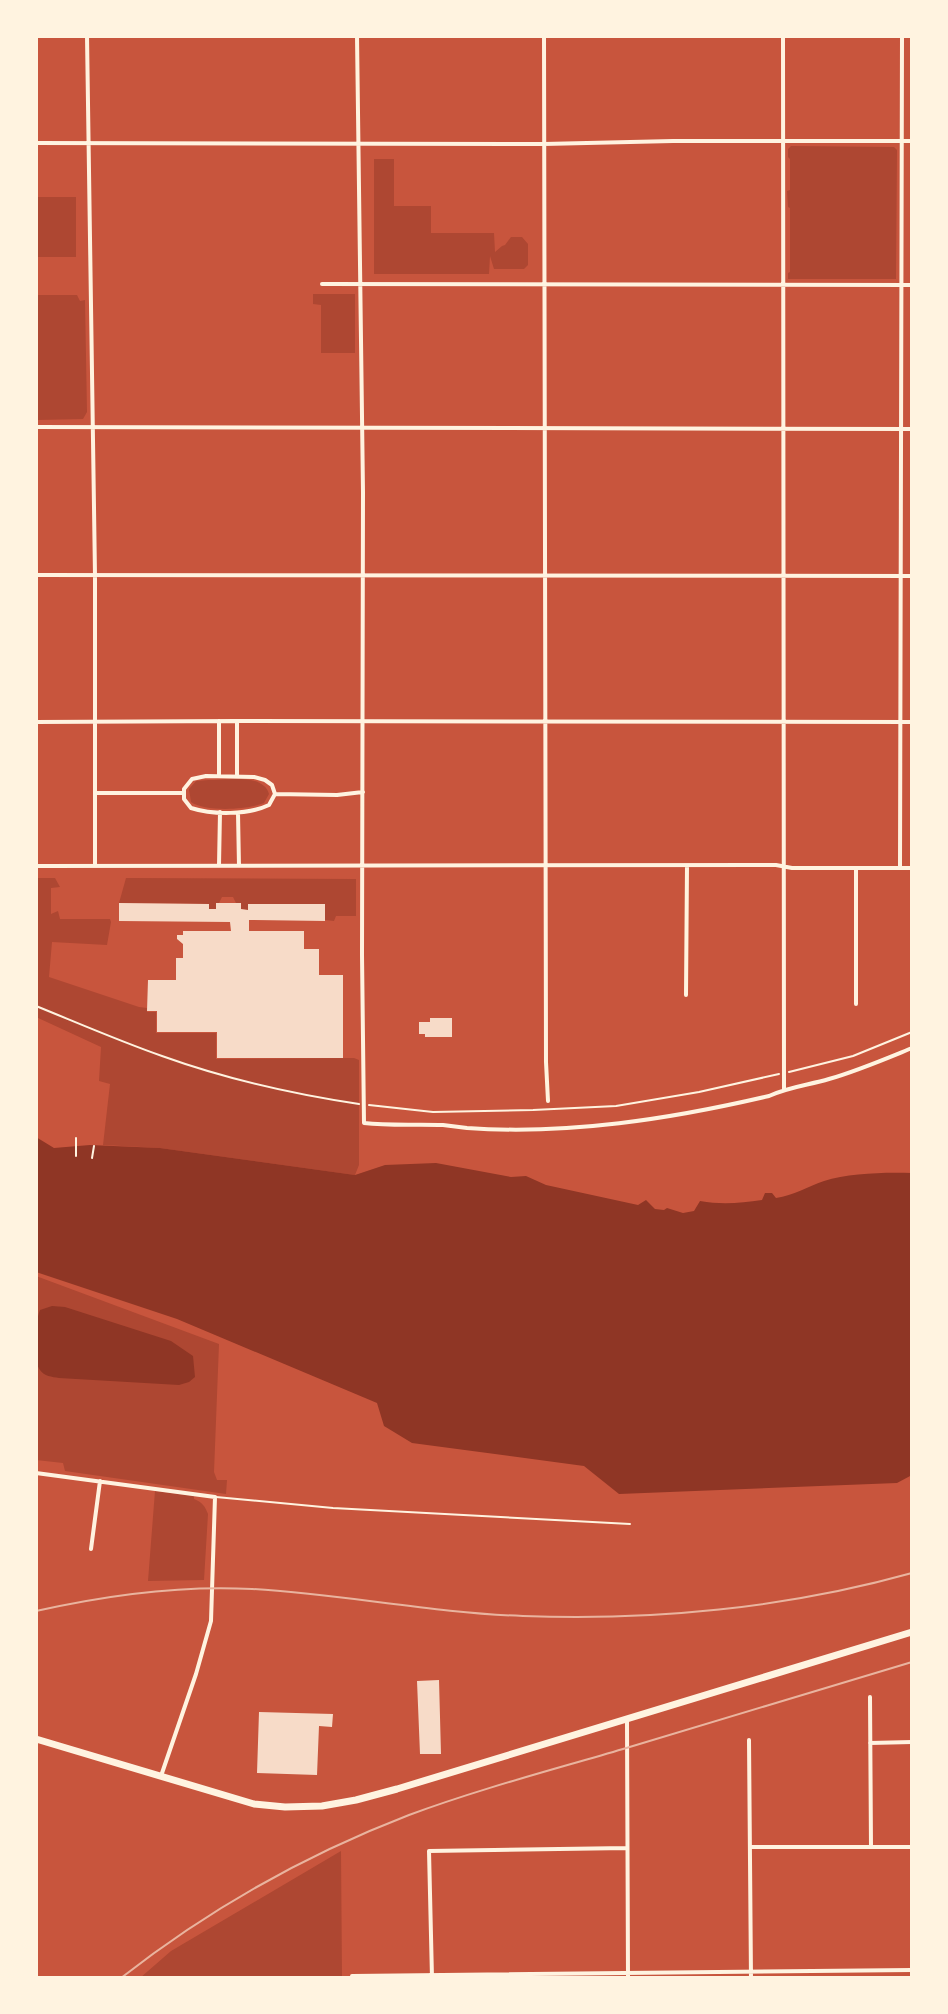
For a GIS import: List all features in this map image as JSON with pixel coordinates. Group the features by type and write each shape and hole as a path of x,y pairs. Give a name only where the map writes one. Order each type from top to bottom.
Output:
{"main road":[{"path":"36,1739 254,1804 322,1806 397,1789 912,1632"}],"street":[{"path":"87,36 95,575 95,866"},
{"path":"357,36 363,427 364,1123 508,1129 630,1122 769,1096 784,1089 832,1078 912,1048"},
{"path":"544,36 548,1101"},
{"path":"783,36 784,1089"},
{"path":"900,868 902,36"},
{"path":"36,143 912,141"},
{"path":"322,284 912,285"},
{"path":"36,427 912,429"},
{"path":"36,575 912,576"},
{"path":"219,721 219,776"},
{"path":"237,721 237,776"},
{"path":"36,722 912,722"},
{"path":"237,776 254,777 272,785 275,794 269,805 238,812 204,811 191,808 184,799 186,785 196,778 237,776"},
{"path":"275,794 337,795 363,792"},
{"path":"95,793 183,793"},
{"path":"219,866 220,812"},
{"path":"238,812 239,866"},
{"path":"36,866 912,868"},
{"path":"686,995 687,866"},
{"path":"856,868 856,1004"},
{"path":"36,1473 215,1497 211,1621 161,1776"},
{"path":"91,1549 100,1481"},
{"path":"870,1697 871,1847"},
{"path":"627,1718 628,1975"},
{"path":"749,1740 751,1975"},
{"path":"870,1743 912,1742"},
{"path":"750,1847 912,1847"},
{"path":"432,1976 429,1851 627,1848"},
{"path":"352,1976 751,1975 912,1970"}],"lane":[{"path":"215,1497 333,1508 630,1524"}],"path":[{"path":"36,1006 151,1052 222,1075 312,1097 433,1112 616,1106 699,1092 853,1056 912,1032"},
{"path":"76,1138 76,1156"},
{"path":"92,1158 94,1146"}],"shaded area":[{"path":"791,146 894,147 897,150 896,279 788,279 790,208 787,191 790,190 788,149"},
{"path":"374,159 394,159 394,206 431,206 431,233 494,233 495,252 511,237 522,237 528,244 528,265 524,269 494,269 490,256 489,274 374,274"},
{"path":"36,197 76,197 76,257 36,257"},
{"path":"313,294 355,294 355,353 321,353 321,305 313,304"},
{"path":"36,295 77,295 80,301 85,300 87,412 83,419 36,420"},
{"path":"252,780 265,787 269,794 264,803 216,809 191,802 189,789 196,781"},
{"path":"36,878 55,878 60,887 51,888 51,914 58,911 60,919 110,919 111,922 107,945 52,942 49,977 147,1008 147,1012 156,1012 156,1033 216,1033 216,1059 359,1060 359,1165 355,1175 160,1148 103,1145 110,1084 99,1081 101,1047 36,1017"},
{"path":"126,878 356,879 356,916 336,916 334,921 325,920 325,904 248,904 248,910 241,909 241,903 236,903 233,897 222,897 216,903 216,909 209,909 208,904 119,903"},
{"path":"36,1137 54,1148 90,1145 160,1148 355,1175 385,1165 436,1163 511,1177 526,1176 546,1185 638,1205 646,1200 655,1209 667,1208 683,1213 694,1211 700,1201 762,1200 765,1193 772,1193 776,1198 783,1197 845,1176 912,1173 912,1475 897,1483 619,1494 584,1466 412,1443 384,1426 377,1403 177,1319 36,1272"},
{"path":"36,1276 219,1344 214,1472 217,1480 227,1480 226,1494 65,1471 63,1463 36,1460"},
{"path":"52,1306 65,1307 171,1341 193,1356 195,1377 179,1385 46,1375 37,1365 36,1331 40,1310"},
{"path":"155,1491 194,1496 206,1509 204,1580 148,1581"},
{"path":"341,1851 342,1978 140,1978 171,1951"}],"building":[{"path":"119,903 209,904 209,909 216,909 216,903 241,903 241,909 248,910 248,904 325,904 325,921 249,920 249,931 304,931 304,949 319,949 319,975 343,975 343,1058 217,1058 217,1032 157,1032 157,1011 147,1011 148,980 176,980 176,958 183,958 183,944 177,935 183,935 183,931 231,931 230,922 119,921"},
{"path":"430,1018 452,1018 452,1037 425,1037 425,1034 419,1034 419,1022 430,1022"},
{"path":"439,1680 441,1754 420,1754 417,1681"},
{"path":"259,1712 333,1714 332,1727 319,1726 317,1775 257,1773"}],"railway":[{"path":"36,1611 143,1592 225,1588 286,1591 523,1616 670,1614 817,1595 912,1573"},
{"path":"121,1978 188,1929 259,1886 332,1848 409,1815 489,1788 912,1662"}]}
